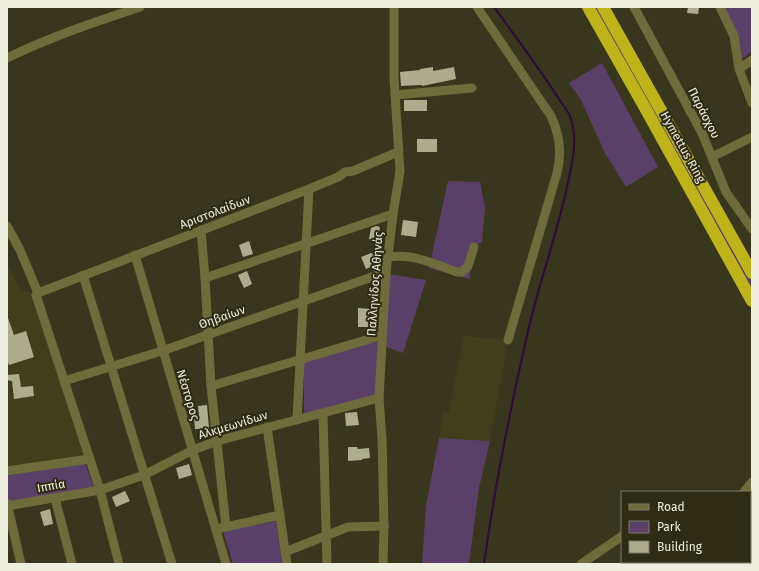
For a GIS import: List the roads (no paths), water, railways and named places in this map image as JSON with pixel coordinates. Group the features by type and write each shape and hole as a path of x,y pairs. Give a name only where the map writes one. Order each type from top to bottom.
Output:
{"highway":[{"name":"Hymettus Ring","path":"588,7 752,301"},
{"name":"Hymettus Ring","path":"603,7 752,273"}],"street":[{"path":"7,58 29,47 140,7"},
{"name":"Παλληνίδος Αθηνάς","path":"383,564 384,526 382,438 379,398 386,272 400,171 395,95 394,7"},
{"path":"477,7 551,116 558,132 559,141 560,158 557,173 508,340"},
{"name":"Παράσχου","path":"634,7 699,127 726,192 752,229"},
{"path":"720,7 734,36 739,69 752,102"},
{"path":"739,69 752,60"},
{"path":"395,95 472,88"},
{"path":"712,157 752,137"},
{"name":"Αριστολαίδων","path":"38,293 309,189 338,177 345,172 353,171 398,152"},
{"path":"297,420 309,189"},
{"path":"206,278 393,214"},
{"path":"7,226 20,250 38,293 36,295 100,490 120,564"},
{"name":"Νέστορος","path":"201,230 206,278 211,386 226,527"},
{"path":"388,257 398,255 414,257 457,272 462,272 468,266 474,247"},
{"name":"Νέστορος","path":"135,255 162,351 193,450 226,564"},
{"name":"Θηβαίων","path":"64,381 162,351 386,272"},
{"path":"83,275 172,564"},
{"path":"211,386 383,335"},
{"name":"Αλκμεωνίδων","path":"100,490 144,475 193,450 217,441 379,398"},
{"path":"323,414 327,564"},
{"path":"267,427 287,564"},
{"path":"7,471 89,459"},
{"path":"745,491 752,482"},
{"name":"Ιππία","path":"7,505 100,490"},
{"path":"56,498 72,564"},
{"path":"7,505 21,564"},
{"path":"216,529 280,515"},
{"path":"285,552 348,527 384,526"},
{"path":"581,564 621,537"}],"waterway":[{"path":"484,564 498,474 516,386 533,309 563,205 574,145 573,128 569,113 494,7"}]}
